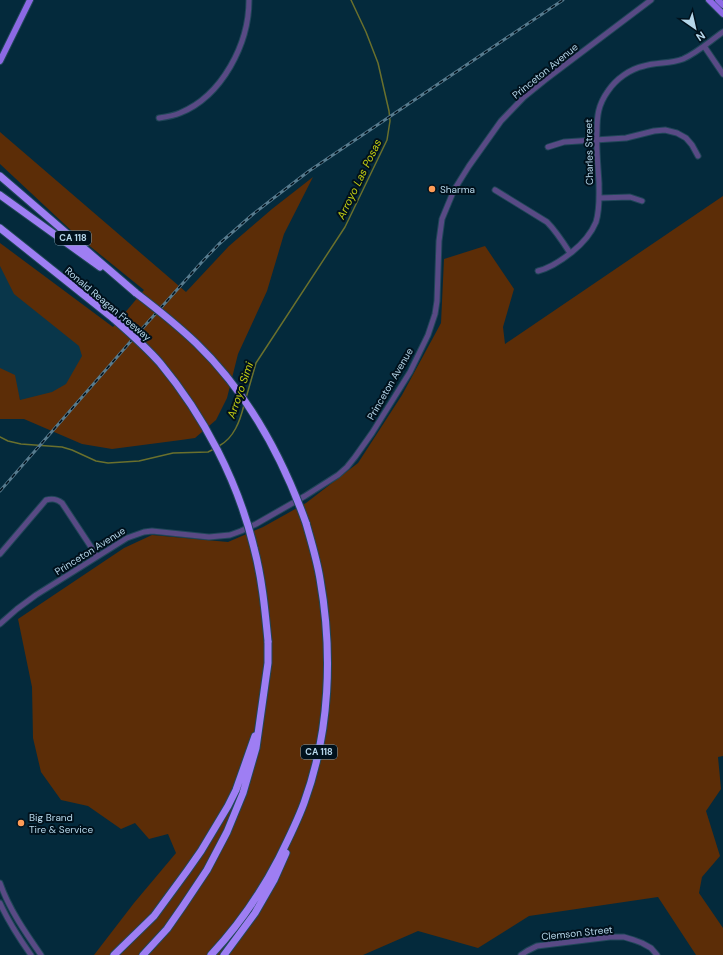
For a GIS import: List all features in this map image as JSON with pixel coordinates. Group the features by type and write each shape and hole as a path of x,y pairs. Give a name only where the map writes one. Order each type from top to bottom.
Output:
{"highway":[{"name":"CA 118","path":"0,176 136,293 171,320 212,360 242,397 259,422 279,458 306,523 314,552 321,586 327,632 328,670 322,737 316,763 304,804 286,844 270,874 260,892 238,924 211,955"},
{"path":"0,195 136,293"},
{"name":"Ronald Reagan Freeway","path":"1,229 132,334 159,362 180,389 213,443 236,491 254,548 263,593 268,641 268,663 256,748 243,793 227,832 207,870 167,928 143,955"},
{"path":"114,955 154,916 201,851 236,790 259,728"},
{"path":"224,955 255,913 274,880 296,830 304,804"}],"main road":[{"path":"0,61 30,0"},
{"path":"710,0 723,14"},
{"path":"718,0 723,5"}],"street":[{"path":"159,118 171,116 190,108 205,98 219,82 232,63 240,46 248,18 249,0"},
{"name":"Princeton Avenue","path":"0,624 36,595 127,538 144,532 160,531 209,537 230,535 256,524 305,496 338,475 347,467 372,433 410,372 428,335 435,314 437,301 439,241 442,220 454,190 469,166 501,121 524,97 651,0"},
{"name":"Charles Street","path":"538,271 548,268 583,243 596,223 599,211 597,116 607,92 619,79 628,73 644,66 682,59 704,46 723,32"},
{"path":"704,46 723,74"},
{"path":"548,147 564,142 626,138 654,131 665,130 677,133 686,138 698,156"},
{"path":"495,190 551,226 570,253"},
{"path":"599,198 630,197 642,200"},
{"path":"0,554 44,503 50,499 54,499 59,500 62,503 97,556"},
{"path":"0,883 11,908 41,955"},
{"path":"0,903 28,954 36,948"},
{"name":"Clemson Street","path":"521,955 537,946 610,937 624,937 634,940 651,948 657,955"}],"shaded area":[{"path":"0,132 186,292 229,246 272,209 313,177 284,234 267,291 238,354 227,398 216,420 195,438 112,449 82,444 24,419 0,419 0,368 15,375 20,400 52,392 66,384 82,356 79,346 14,294 0,266 0,243 113,327 144,290 76,235 0,164"},
{"path":"723,196 723,756 718,757 721,789 706,811 720,856 702,877 699,893 723,928 723,955 696,955 658,897 529,916 478,948 418,931 363,955 94,955 134,903 176,853 168,834 149,839 135,823 121,829 88,806 61,800 41,772 33,738 32,687 18,619 124,548 152,535 228,542 263,527 306,503 358,463 402,395 441,323 444,259 485,246 514,289 503,327 505,344"},
{"path":"0,262 95,355 68,388 21,402 13,378 0,372"}],"waterway":[{"name":"Arroyo Las Posas","path":"246,398 256,363 345,227 387,140 390,121 389,111 378,63 351,0"},
{"name":"Arroyo Simi","path":"219,446 229,438 236,428 244,405"},
{"name":"Arroyo Simi","path":"0,437 8,441 21,444 62,447 96,461 108,463 139,461 173,453 208,452 214,449"}],"railway":[{"path":"0,491 201,263 219,244 252,215 309,171 563,0"}],"place":[{"name":"Sharma","path":"432,189"},
{"name":"Big Brand Tire & Service","path":"21,823"}]}
